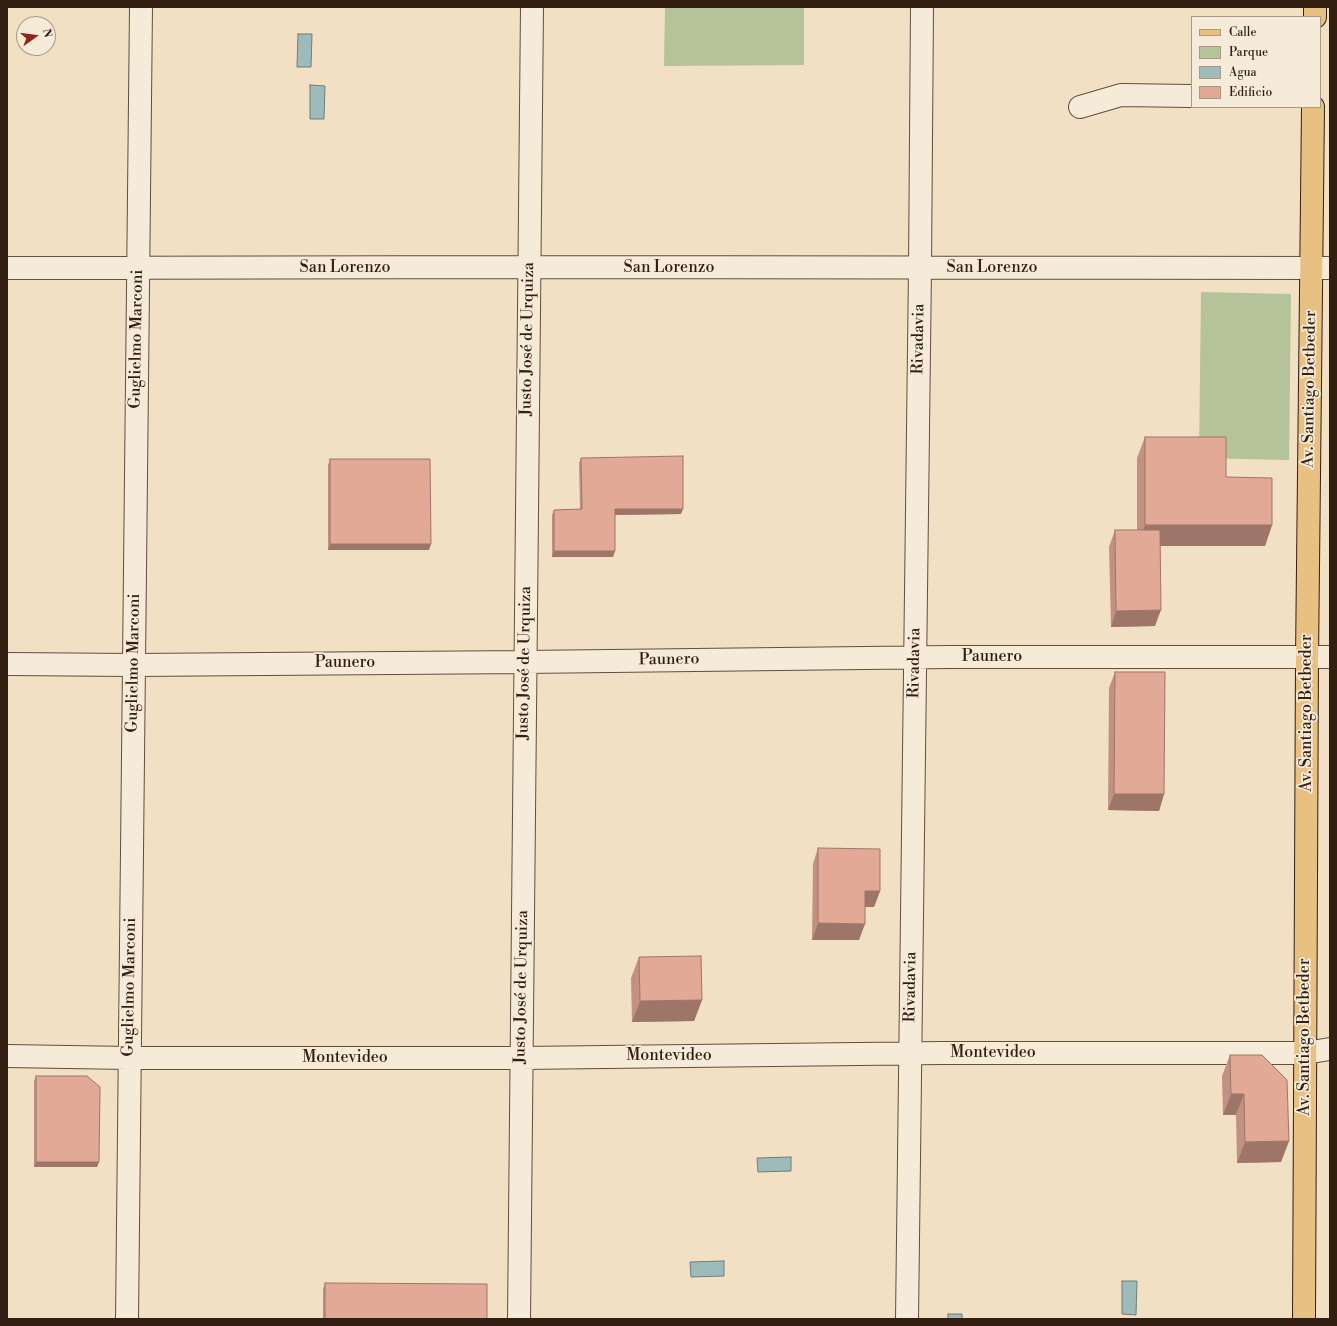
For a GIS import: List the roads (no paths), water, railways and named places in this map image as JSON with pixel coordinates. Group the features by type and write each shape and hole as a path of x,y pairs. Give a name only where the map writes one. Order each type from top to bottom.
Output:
{"main road":[{"name":"Av. Santiago Betbeder","path":"1304,1319 1304,1052 1307,658 1321,268 1313,108"}],"street":[{"name":"Guglielmo Marconi","path":"127,1319 141,7"},
{"name":"Justo José de Urquiza","path":"519,1319 532,7"},
{"name":"Rivadavia","path":"907,1319 922,7"},
{"path":"1080,107 1121,95 1191,96"},
{"name":"San Lorenzo","path":"7,268 1321,268"},
{"name":"Paunero","path":"7,664 134,665 525,662 915,657 1330,657"},
{"name":"Montevideo","path":"7,1056 129,1058 521,1058 1304,1052 1330,1049"}],"water":[{"path":"298,34 312,34 311,67 297,67"},
{"path":"310,85 325,86 324,119 310,119"},
{"path":"791,1157 791,1171 758,1172 757,1158"},
{"path":"724,1261 724,1276 691,1277 690,1262"},
{"path":"1122,1281 1137,1281 1136,1315 1122,1314"},
{"path":"948,1314 962,1314 962,1319 948,1319"}]}
